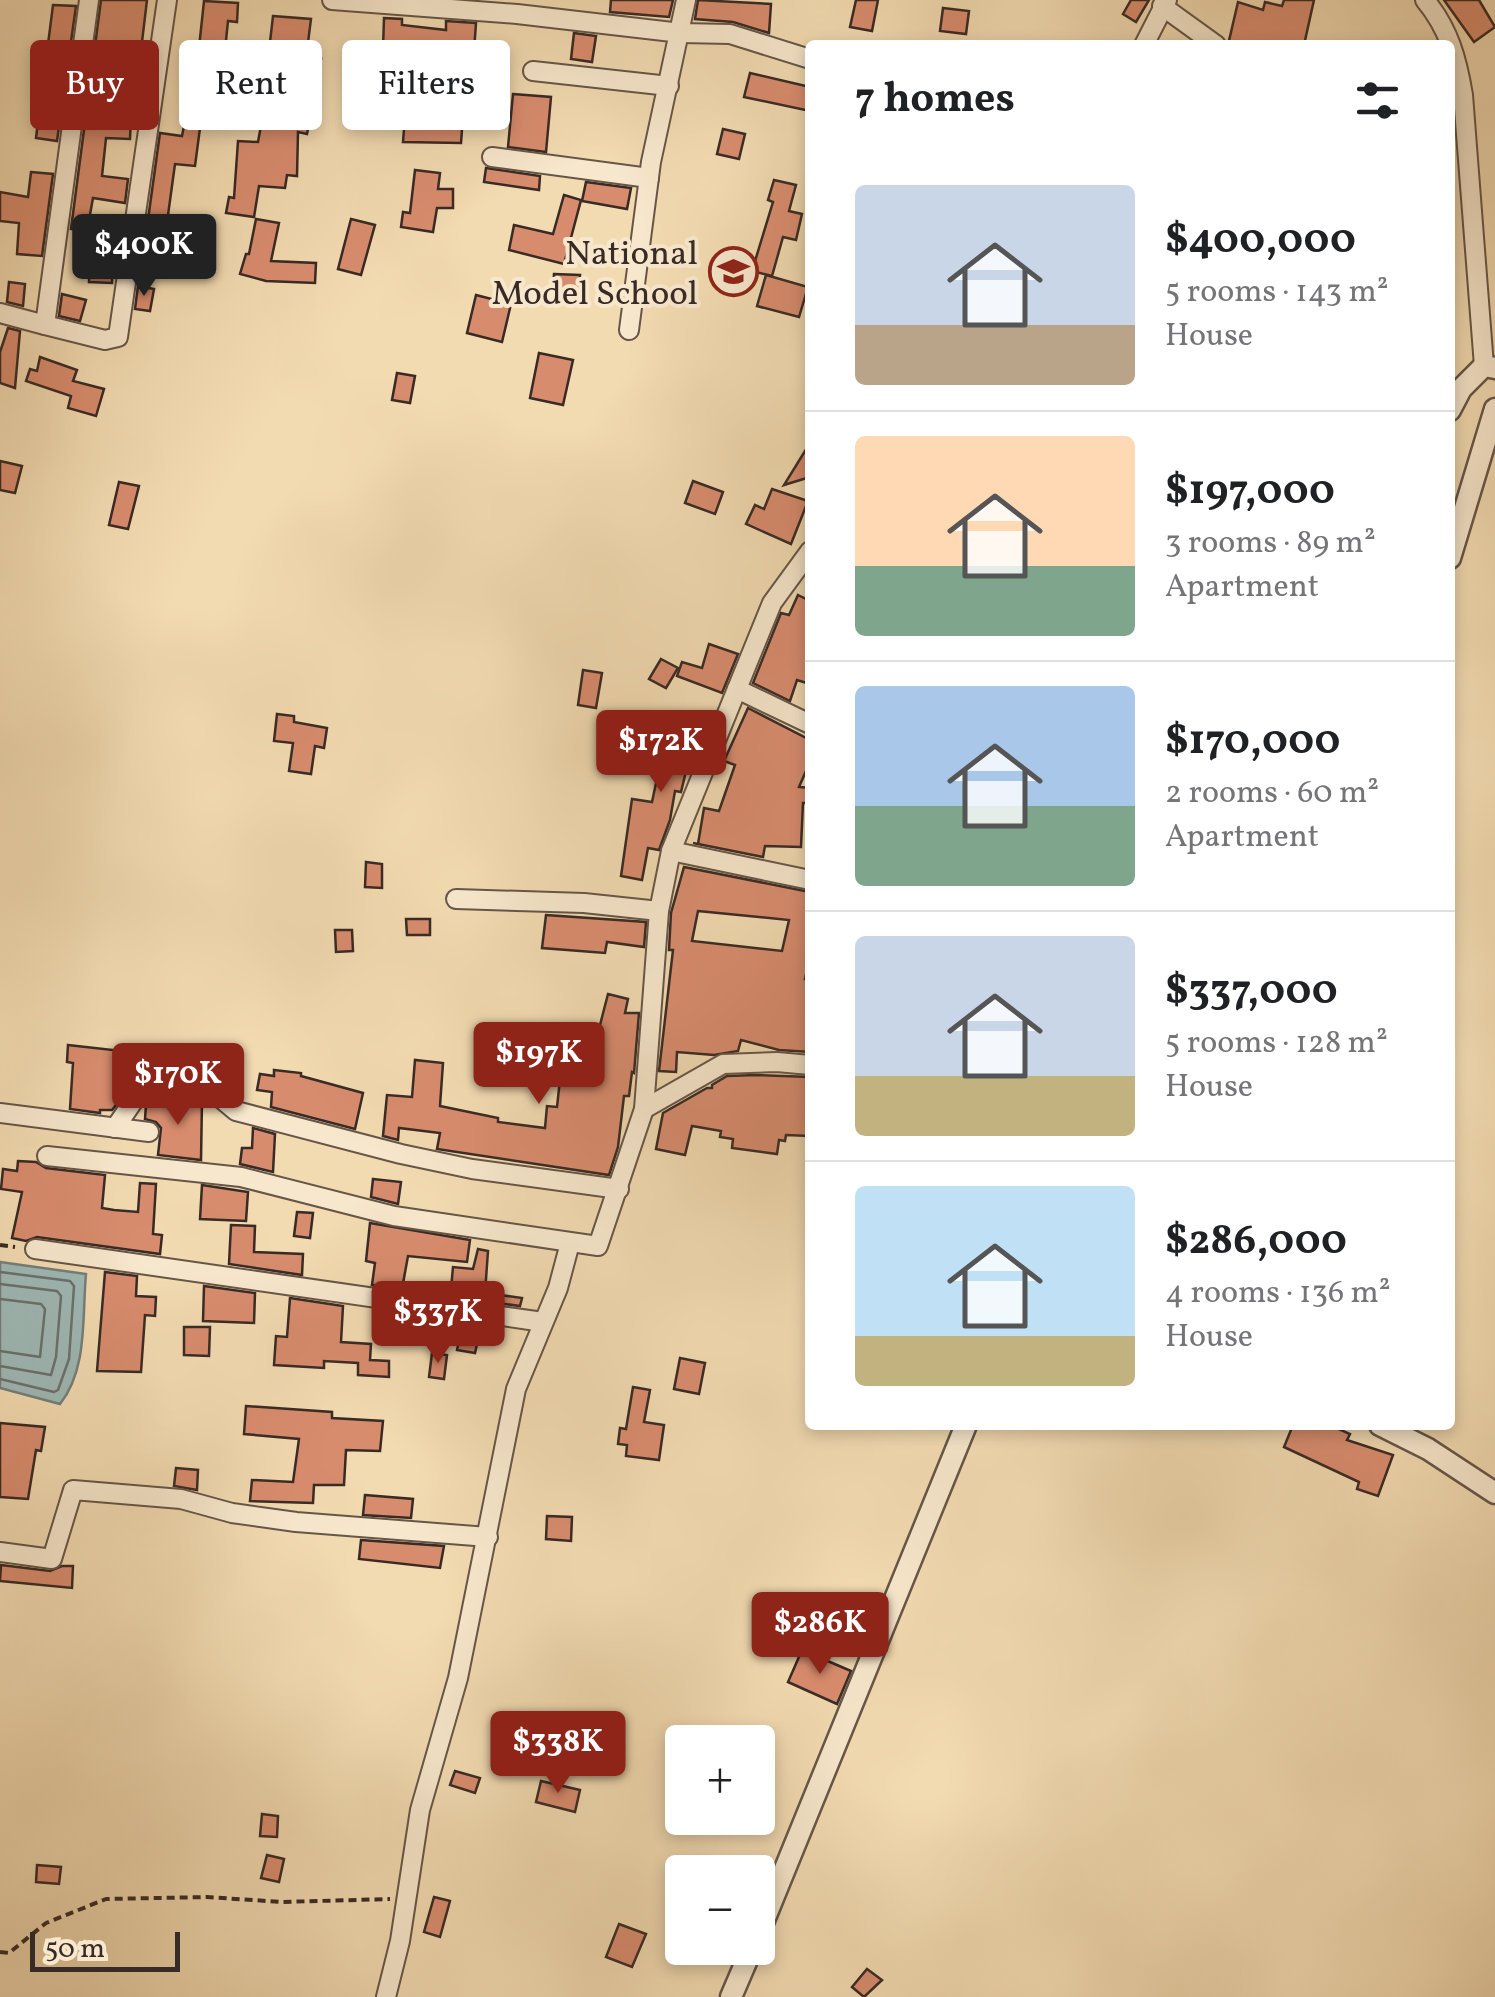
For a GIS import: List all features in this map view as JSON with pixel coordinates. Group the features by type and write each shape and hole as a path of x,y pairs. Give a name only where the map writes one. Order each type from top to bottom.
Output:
{"street":[{"path":"46,325 89,0"},
{"path":"0,313 105,340 118,337 167,0"},
{"path":"332,0 517,14 681,33 730,34 805,57"},
{"path":"630,330 649,178 686,0"},
{"path":"1425,0 1441,20 1449,40"},
{"path":"1146,40 1165,3 1210,40"},
{"path":"1455,54 1458,142 1490,367 1460,389 1455,400"},
{"path":"533,72 669,86"},
{"path":"492,156 649,178"},
{"path":"1455,542 1495,410"},
{"path":"46,1156 241,1176 394,1216 598,1246 644,1109 658,911 672,851 772,603 805,558"},
{"path":"737,690 805,722"},
{"path":"672,851 805,879"},
{"path":"456,899 584,903 658,911"},
{"path":"644,1109 723,1064 805,1064"},
{"path":"114,1128 141,1090 211,1090 236,1111 401,1154 619,1190"},
{"path":"0,1113 149,1132"},
{"path":"386,1997 420,1810 458,1678 516,1388 558,1288 570,1243"},
{"path":"35,1249 543,1322"},
{"path":"775,1892 964,1430"},
{"path":"1390,1430 1428,1449 1495,1493"},
{"path":"0,1552 52,1559 74,1490 181,1499 232,1513 296,1522 488,1537"},
{"path":"731,1997 745,1965"}],"path":[{"path":"0,1952 9,1954 46,1923 106,1899 406,1899"}],"water":[{"path":"0,1262 86,1274 79,1359 60,1404 0,1388"}],"building":[{"path":"101,0 147,0 142,40 96,40"},
{"path":"611,0 673,0 669,17 610,12"},
{"path":"698,0 771,4 769,33 733,22 695,19"},
{"path":"856,0 878,0 872,31 850,27"},
{"path":"1131,0 1149,0 1136,22 1123,14"},
{"path":"1284,0 1314,0 1305,40 1229,40 1238,2 1263,10 1265,2 1282,6"},
{"path":"1444,0 1479,0 1495,27 1474,42"},
{"path":"204,1 238,3 237,22 228,21 226,40 200,40"},
{"path":"53,5 76,6 71,40 49,40"},
{"path":"943,8 969,11 966,34 940,31"},
{"path":"273,16 311,19 308,40 270,40"},
{"path":"384,18 402,19 402,25 446,30 446,21 476,23 475,40 383,40"},
{"path":"574,33 596,36 592,62 571,59"},
{"path":"750,73 805,86 805,110 744,97"},
{"path":"513,94 551,97 546,152 508,147"},
{"path":"723,129 745,134 739,159 717,154"},
{"path":"37,130 59,130 57,141 36,138"},
{"path":"84,130 130,130 130,139 106,138 102,176 128,179 125,203 93,198 87,231 71,229"},
{"path":"183,130 200,130 195,166 175,164 165,237 146,234 160,133 182,136"},
{"path":"260,130 308,130 307,134 298,132 297,176 287,175 285,188 259,186 254,217 226,213 229,197 234,198 238,141 258,142"},
{"path":"404,130 462,130 461,143 403,142"},
{"path":"486,168 540,176 539,190 484,182"},
{"path":"415,170 440,173 438,189 453,189 453,208 437,208 433,232 401,227 403,212 410,213"},
{"path":"31,172 53,174 42,256 17,254 19,223 0,221 0,192 28,197"},
{"path":"774,180 796,185 789,211 802,214 796,240 783,237 772,276 752,271 773,202 768,200"},
{"path":"586,182 631,188 627,209 582,201"},
{"path":"564,195 581,200 564,264 509,250 514,225 553,234"},
{"path":"256,219 279,223 271,261 316,263 315,283 266,281 240,274 249,254"},
{"path":"351,219 375,225 361,275 338,269"},
{"path":"90,257 113,258 112,283 89,282"},
{"path":"554,274 580,275 578,303 552,301"},
{"path":"766,275 805,286 799,317 757,306"},
{"path":"9,282 25,284 23,306 7,302"},
{"path":"138,286 154,289 150,311 135,309"},
{"path":"62,294 86,300 80,321 59,316"},
{"path":"476,295 511,304 502,342 467,333"},
{"path":"8,328 20,331 15,388 0,383 0,352"},
{"path":"539,353 573,360 563,405 530,398"},
{"path":"40,357 77,370 73,381 104,389 96,416 68,408 71,396 26,381 30,369 37,371"},
{"path":"397,373 415,376 410,403 392,400"},
{"path":"805,451 805,479 784,485"},
{"path":"0,461 22,466 15,493 0,490"},
{"path":"693,481 723,492 715,514 685,503"},
{"path":"119,482 139,486 128,529 109,525"},
{"path":"772,489 805,500 791,544 746,524 755,505 764,509"},
{"path":"798,595 805,598 805,682 797,680 790,701 753,683 781,613 789,615"},
{"path":"709,644 738,654 722,693 677,676 682,662 702,668"},
{"path":"661,659 678,668 666,688 649,679"},
{"path":"583,670 602,673 596,708 578,705"},
{"path":"748,708 805,737 805,773 799,787 805,788 801,847 765,846 763,857 698,844 704,808 719,811 735,765 724,761"},
{"path":"277,714 294,716 294,722 327,728 324,748 315,746 311,774 289,771 293,743 274,741"},
{"path":"670,717 709,726 693,764 688,763 681,792 675,791 659,850 648,848 642,880 621,876 632,799 652,802"},
{"path":"366,862 382,864 382,888 365,887"},
{"path":"684,867 805,891 805,1052 779,1050 741,1040 738,1051 714,1055 677,1052 676,1072 659,1071 673,950 669,950 671,913","holes":["698,911 789,920 782,951 692,941"]},
{"path":"546,915 646,922 644,947 607,942 605,953 542,948"},
{"path":"406,919 430,919 430,935 407,935"},
{"path":"335,930 352,930 353,951 336,952"},
{"path":"608,994 628,999 625,1013 639,1013 634,1073 629,1096 624,1096 618,1147 609,1175 437,1149 440,1133 399,1128 398,1140 383,1136 387,1095 412,1097 415,1060 443,1063 440,1106 498,1118 498,1122 545,1128 547,1106 557,1107 562,1061 583,1064 586,1048 592,1049 596,1024 600,1025"},
{"path":"68,1045 131,1052 129,1070 116,1069 116,1105 112,1110 100,1113 70,1109 73,1063 67,1062"},
{"path":"163,1058 206,1060 205,1076 162,1076"},
{"path":"274,1070 301,1073 363,1093 355,1129 271,1107 272,1092 257,1090 260,1074 274,1076"},
{"path":"727,1076 805,1077 805,1136 786,1135 785,1141 779,1140 777,1154 732,1148 733,1139 720,1137 721,1131 692,1126 685,1155 656,1149 663,1113"},
{"path":"202,1101 201,1160 158,1155 161,1128 145,1119 146,1105"},
{"path":"253,1128 275,1134 273,1172 240,1164 242,1148 252,1148"},
{"path":"18,1161 105,1175 102,1208 114,1210 138,1212 140,1183 156,1184 153,1234 162,1235 160,1254 37,1237 26,1241 12,1238 22,1192 1,1189 3,1169 17,1171"},
{"path":"373,1179 401,1182 398,1204 371,1197"},
{"path":"202,1185 248,1192 246,1221 200,1219"},
{"path":"297,1212 313,1213 310,1238 294,1236"},
{"path":"370,1223 470,1240 467,1262 408,1256 402,1289 372,1285 375,1263 366,1261"},
{"path":"231,1225 255,1226 254,1252 303,1254 302,1275 229,1264"},
{"path":"478,1249 488,1251 485,1293 522,1298 520,1306 468,1299 469,1290 451,1289 453,1267 473,1269"},
{"path":"105,1272 137,1276 136,1296 156,1297 155,1316 145,1315 141,1372 97,1371"},
{"path":"204,1286 255,1293 254,1323 203,1321"},
{"path":"290,1298 343,1306 341,1342 371,1344 370,1360 389,1361 389,1377 358,1375 358,1363 324,1361 324,1368 274,1365 276,1336 287,1337"},
{"path":"463,1323 481,1326 475,1353 457,1350"},
{"path":"184,1327 210,1327 209,1356 184,1355"},
{"path":"432,1353 447,1355 444,1379 429,1377"},
{"path":"680,1358 705,1363 699,1394 674,1389"},
{"path":"633,1387 650,1390 644,1422 664,1425 659,1460 626,1456 627,1445 618,1444 620,1428 626,1429"},
{"path":"246,1406 332,1412 332,1418 383,1421 380,1451 346,1450 344,1485 314,1485 313,1503 250,1501 252,1480 293,1482 299,1439 244,1434"},
{"path":"0,1423 45,1427 41,1451 36,1450 28,1499 0,1497"},
{"path":"1291,1430 1341,1430 1350,1434 1347,1440 1393,1455 1378,1496 1357,1489 1359,1482 1284,1447"},
{"path":"176,1468 198,1470 197,1490 174,1486"},
{"path":"365,1495 413,1499 411,1518 363,1515"},
{"path":"547,1516 572,1517 571,1541 546,1539"},
{"path":"361,1540 444,1546 440,1568 359,1559"},
{"path":"1,1565 50,1571 73,1566 72,1588 0,1581"},
{"path":"802,1650 851,1671 837,1704 788,1682"},
{"path":"455,1771 480,1778 475,1793 450,1785"},
{"path":"541,1781 580,1790 575,1812 536,1802"},
{"path":"262,1814 278,1816 277,1837 260,1836"},
{"path":"267,1855 284,1859 279,1882 261,1878"},
{"path":"37,1865 61,1867 59,1884 36,1882"},
{"path":"434,1897 450,1901 440,1937 424,1932"},
{"path":"619,1924 646,1934 632,1967 606,1957"},
{"path":"867,1969 882,1980 864,1997 852,1987"}],"place":[{"name":"National Model School","path":"733,272"}]}
